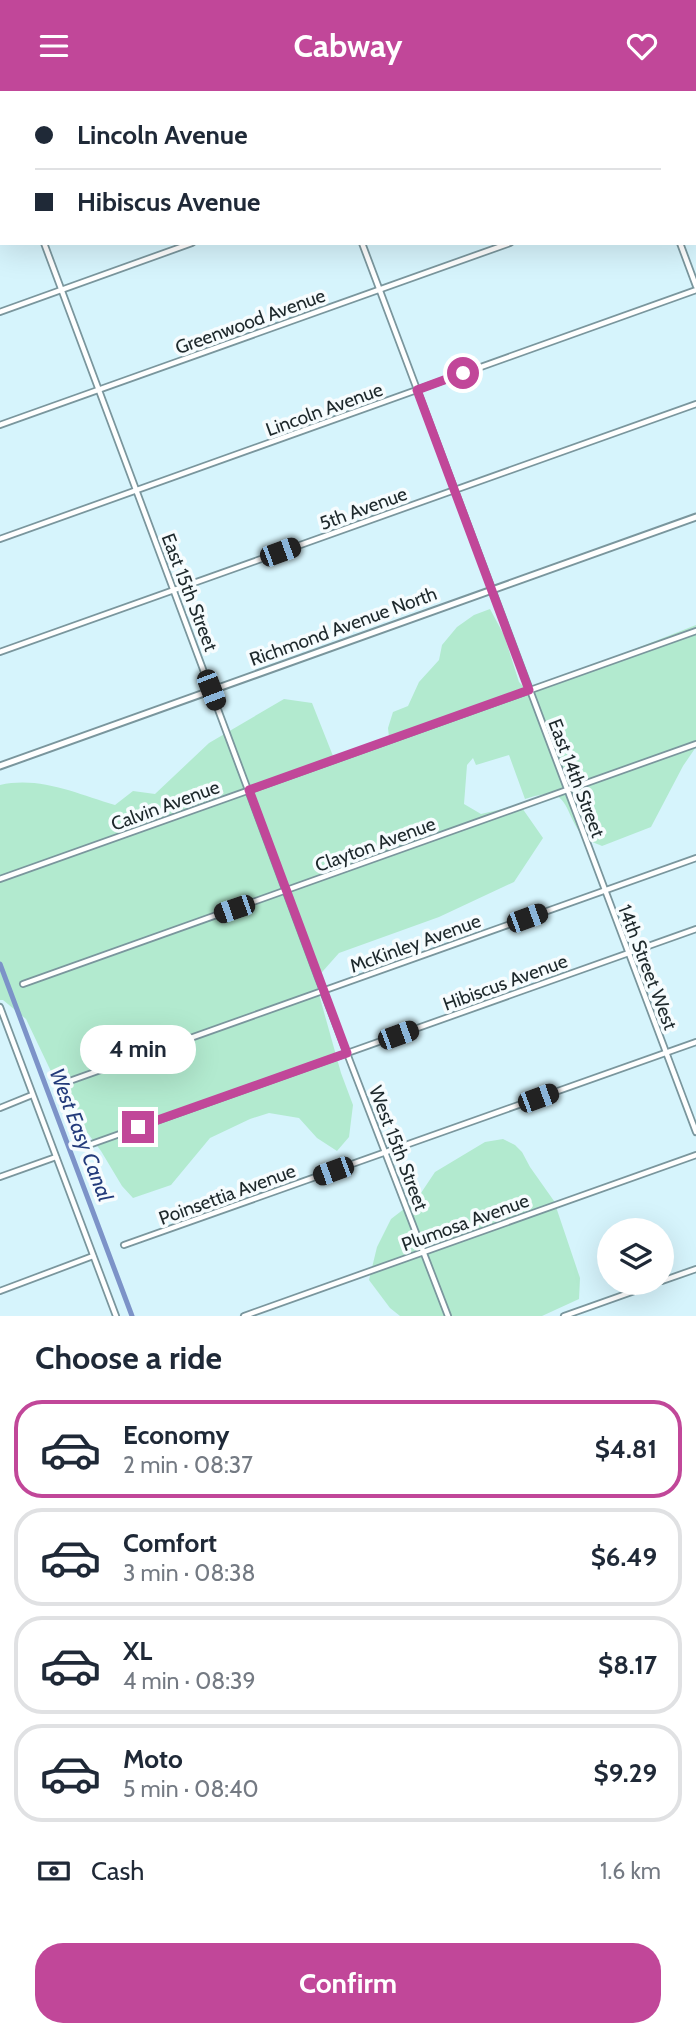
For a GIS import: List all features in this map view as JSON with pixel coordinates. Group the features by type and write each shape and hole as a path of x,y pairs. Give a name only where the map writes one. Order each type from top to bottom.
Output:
{"street":[{"name":"East 15th Street","path":"45,245 323,991"},
{"path":"0,312 186,245"},
{"name":"East 14th Street","path":"363,245 604,890"},
{"name":"Greenwood Avenue","path":"0,425 504,245"},
{"path":"681,245 696,288"},
{"name":"Lincoln Avenue","path":"0,539 696,288"},
{"name":"5th Avenue","path":"0,652 696,404"},
{"name":"Richmond Avenue North","path":"0,766 696,517"},
{"name":"Calvin Avenue","path":"0,879 696,631"},
{"name":"Clayton Avenue","path":"23,984 696,744"},
{"name":"McKinley Avenue","path":"64,1083 696,857"},
{"name":"14th Street West","path":"604,890 696,1132"},
{"name":"Hibiscus Avenue","path":"86,1146 696,929"},
{"name":"West 15th Street","path":"323,991 448,1316"},
{"path":"0,1007 116,1316"},
{"name":"Poinsettia Avenue","path":"124,1245 696,1042"},
{"path":"0,1108 32,1095"},
{"name":"Plumosa Avenue","path":"244,1316 696,1155"},
{"path":"0,1177 55,1157"},
{"path":"0,1291 93,1256"},
{"path":"674,1277 696,1269"},
{"path":"564,1316 623,1295"}],"green space":[{"path":"490,609 504,635 519,682 528,691 696,625 696,747 651,827 602,846 582,835 558,797 550,794 525,799 509,755 476,765 473,758 467,765 464,804 481,814 520,805 543,838 514,882 439,917 339,953 315,980 341,1073 353,1105 349,1137 337,1151 317,1138 299,1118 269,1113 210,1138 171,1185 133,1198 68,1107 26,1019 0,1000 0,785 44,784 115,805 133,791 155,794 209,743 284,699 312,703 333,756 389,737 388,728 393,712 408,706 419,682 439,660 442,645 457,627 474,615"},
{"path":"503,1139 522,1152 554,1201 580,1278 579,1299 542,1316 400,1316 390,1308 369,1280 377,1247 391,1219 417,1199 435,1172 485,1142"}],"waterway":[{"name":"West Easy Canal","path":"0,964 132,1316"}],"route":[{"path":"138,1127 347,1053 249,790 529,690 417,390 463,373"}]}
